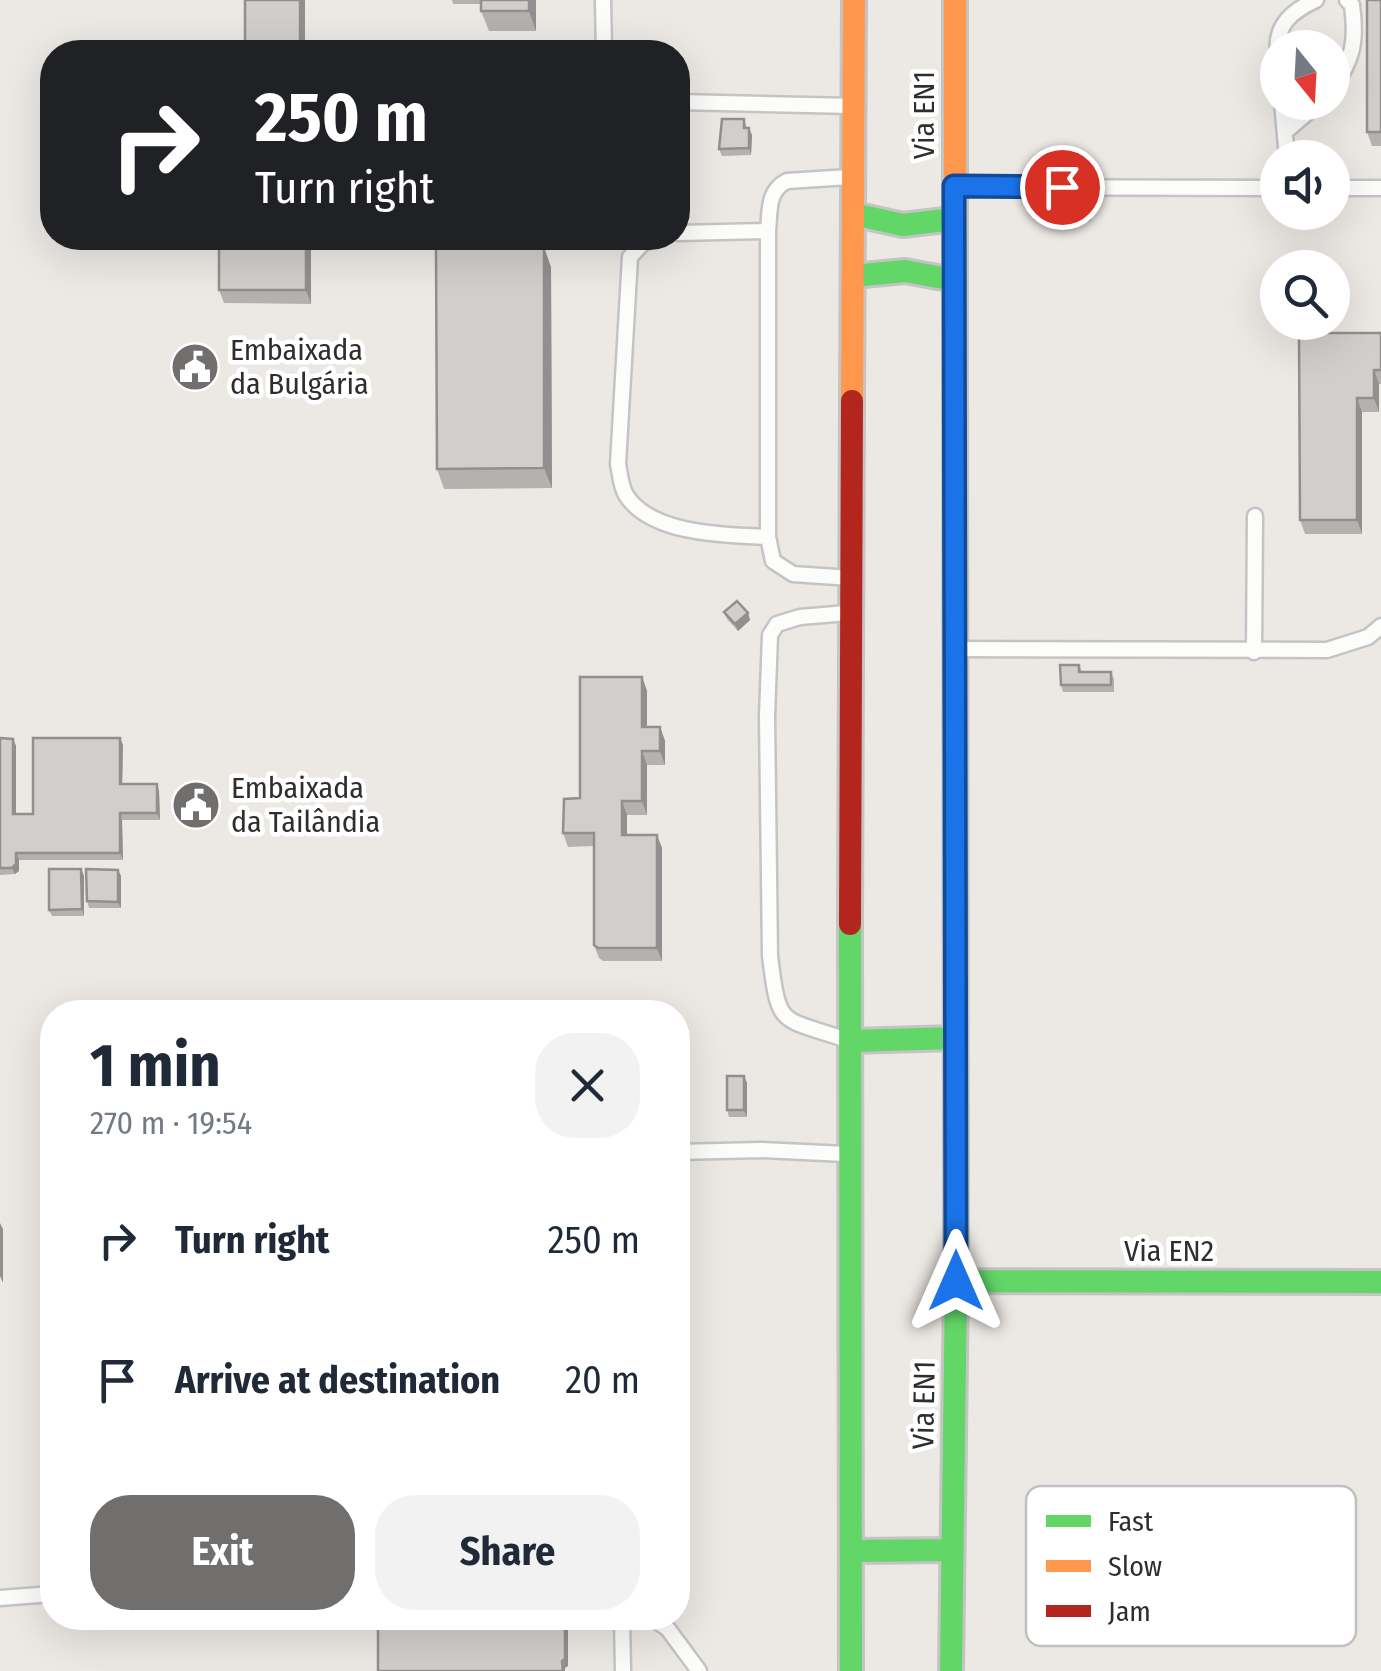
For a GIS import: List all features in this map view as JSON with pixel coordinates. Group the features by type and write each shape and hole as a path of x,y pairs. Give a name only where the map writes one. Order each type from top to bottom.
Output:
{"street":[{"path":"851,1671 854,0"},
{"name":"Via EN1","path":"952,1671 956,1281 955,0"},
{"path":"854,214 906,228 954,219"},
{"path":"853,276 905,271 954,280"},
{"path":"850,1041 955,1038"},
{"name":"Via EN2","path":"956,1281 1381,1282"},
{"path":"852,1551 952,1550"}],"lane":[{"path":"603,0 604,40"},
{"path":"1279,30 1287,18 1316,0"},
{"path":"1347,0 1352,5 1354,45 1350,64"},
{"path":"690,102 854,106"},
{"path":"1283,120 1285,140"},
{"path":"1284,132 1298,120"},
{"path":"852,578 793,574 773,561 768,537 768,231 772,194 778,185 802,178 854,177"},
{"path":"954,186 1260,188"},
{"path":"1350,188 1381,188"},
{"path":"690,233 768,231"},
{"path":"637,250 630,258 618,464 626,494 644,513 668,526 768,537"},
{"path":"1254,652 1256,516"},
{"path":"850,1041 788,1020 780,1013 775,994 770,956 767,716 770,635 777,624 800,617 852,613"},
{"path":"956,649 1328,650 1368,637 1381,626"},
{"path":"690,1152 849,1154"},
{"path":"0,1598 40,1595"},
{"path":"622,1630 622,1671"},
{"path":"669,1630 699,1671"}],"building":[{"path":"245,0 300,0 300,40 245,40"},
{"path":"481,0 529,0 529,11 481,11"},
{"path":"1367,0 1381,0 1381,132 1367,132"},
{"path":"722,119 744,119 744,128 749,128 749,148 719,149"},
{"path":"1063,194 1085,194 1092,202 1087,214 1063,215"},
{"path":"219,250 306,250 306,290 219,290"},
{"path":"436,250 544,250 544,468 437,469"},
{"path":"1350,333 1381,333 1381,370 1374,370 1374,398 1357,398 1357,520 1300,520 1299,340 1350,340"},
{"path":"737,601 748,613 735,624 724,612"},
{"path":"1060,665 1079,665 1079,672 1111,672 1111,685 1061,685"},
{"path":"580,677 642,677 642,727 660,727 660,751 642,751 642,801 622,801 622,835 657,835 657,948 594,945 594,833 563,833 564,799 580,798"},
{"path":"0,738 13,739 13,814 33,814 33,738 120,738 120,784 157,784 157,813 120,813 120,853 16,853 12,868 0,868"},
{"path":"49,869 81,869 82,909 49,910"},
{"path":"86,869 118,870 118,902 87,901"},
{"path":"727,1076 744,1076 744,1110 727,1110"},
{"path":"378,1630 565,1630 563,1671 378,1671"}],"traffic: fast":[{"path":"853,214 903,225 953,219"},
{"path":"853,276 905,271 954,280"},
{"path":"951,1671 956,1281 955,390"},
{"path":"850,924 851,1671"},
{"path":"850,1041 955,1038"},
{"path":"956,1281 1381,1282"},
{"path":"851,1551 951,1550"}],"traffic: slow":[{"path":"852,401 854,0"},
{"path":"955,0 955,390"}],"traffic: jam":[{"path":"850,924 852,401"}],"place":[{"name":"Embaixada da Bulgária","path":"195,367"},
{"name":"Embaixada da Tailândia","path":"196,805"}],"route":[{"path":"956,1281 954,186 1062,187"}]}
